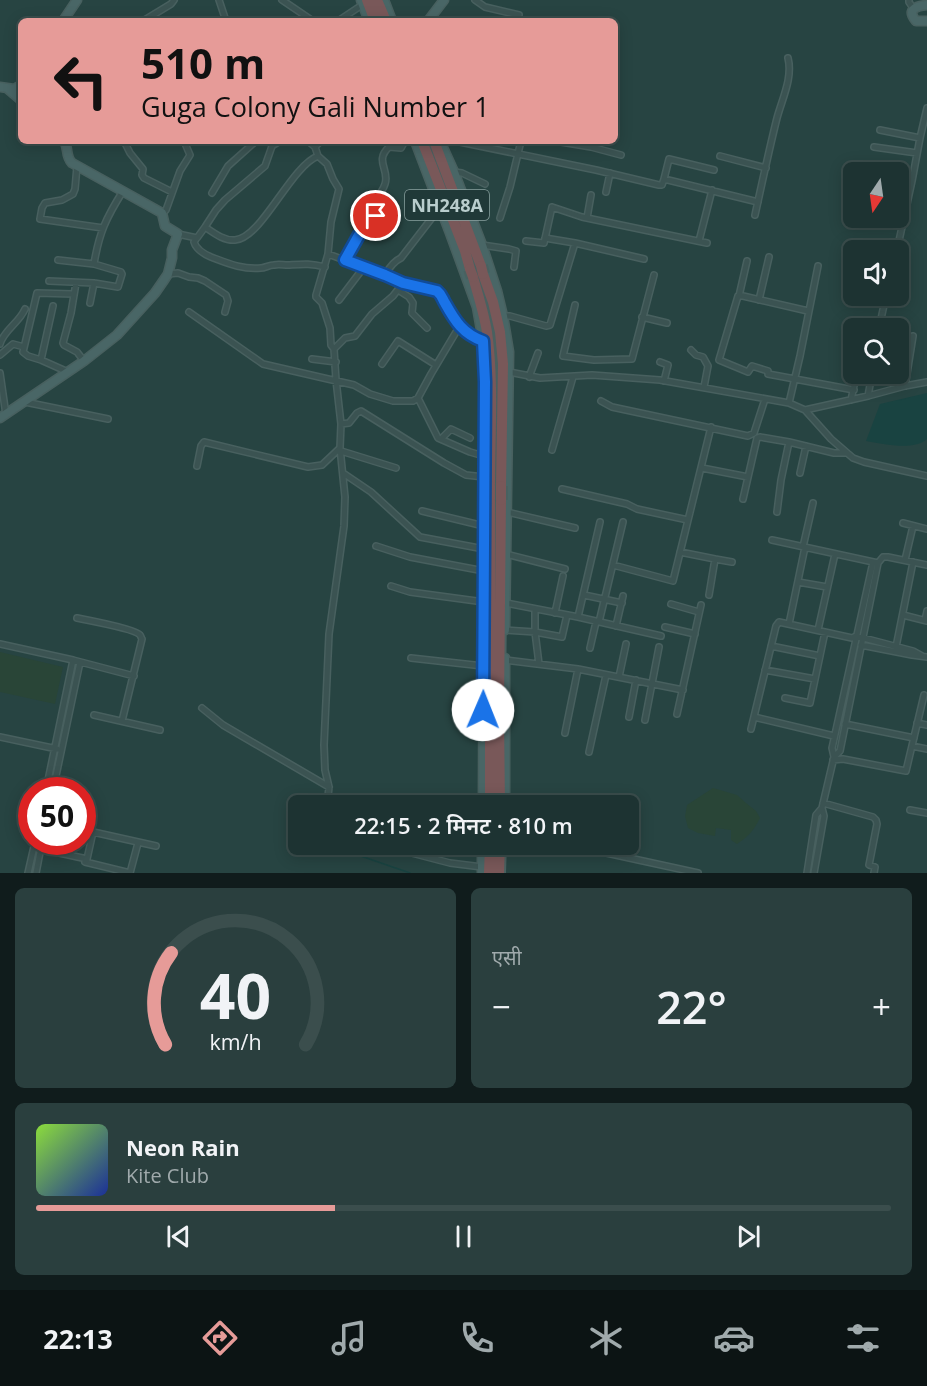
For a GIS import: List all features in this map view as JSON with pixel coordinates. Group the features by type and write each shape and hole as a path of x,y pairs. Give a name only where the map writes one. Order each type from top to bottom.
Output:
{"highway":[{"path":"377,0 385,18"},
{"path":"363,2 373,18"},
{"name":"NH248A","path":"423,144 465,251 493,302 500,332 503,363 494,490 494,711 490,795"},
{"name":"NH248A","path":"435,144 477,272"},
{"name":"NH248A","path":"494,711 499,795"},
{"path":"484,871 488,855"},
{"path":"499,873 500,855"}],"main road":[{"path":"65,18 77,0"},
{"path":"384,0 391,18"},
{"path":"430,18 444,0"},
{"path":"363,2 368,18"},
{"path":"927,5 911,4 912,14 916,21 927,21"},
{"path":"4,88 18,98"},
{"path":"3,417 84,361 117,335 155,293 168,274 172,250 178,234 165,226 162,213 72,163 68,158 67,144"},
{"path":"416,144 440,209 503,316 509,352 494,490 484,526 483,666 494,711 505,795"},
{"path":"441,144 482,245 477,272 477,307 483,341 485,382 484,456 494,490 507,512 504,660 494,711 484,795"},
{"path":"483,855 484,871"},
{"path":"504,873 505,855"}],"street":[{"path":"148,18 174,0"},
{"path":"219,0 225,18"},
{"path":"282,0 309,18"},
{"path":"474,0 485,7 519,15"},
{"path":"342,18 363,2"},
{"path":"754,215 788,80 788,58"},
{"path":"899,240 927,108"},
{"path":"880,130 920,138"},
{"path":"126,144 143,169 144,178 172,192"},
{"path":"162,213 166,210 180,171 190,155 185,144"},
{"path":"213,193 228,166 253,144"},
{"path":"271,144 265,166 216,210 194,242 195,246 230,265 242,267 262,268 271,264 298,263 325,267"},
{"path":"312,144 318,156 327,164 339,189 331,222 328,254 316,297 322,303 330,328 331,345 336,362 345,497 344,526 328,634 324,745 328,795"},
{"path":"315,147 318,144"},
{"path":"372,204 386,182 382,164 385,151 389,147 401,148 403,144"},
{"path":"471,144 659,185 664,179 669,159 714,170"},
{"path":"500,218 520,144"},
{"path":"573,144 621,155"},
{"path":"874,147 917,153"},
{"path":"205,227 232,240 248,234 257,226 296,176 313,158 318,156"},
{"path":"720,156 766,168"},
{"path":"77,166 75,192 62,200 45,203 40,219 103,228"},
{"path":"454,172 462,173 485,184"},
{"path":"606,192 610,173"},
{"path":"664,179 758,202"},
{"path":"699,241 712,190"},
{"path":"94,264 98,241 108,214 123,191"},
{"path":"385,275 440,209 417,194"},
{"path":"587,218 591,195"},
{"path":"526,241 544,243 552,207 587,218 707,243"},
{"path":"345,260 359,235 376,216"},
{"path":"178,234 196,239"},
{"path":"545,238 644,259"},
{"path":"503,316 550,325 575,243"},
{"path":"482,245 516,251 514,267"},
{"path":"328,254 403,283 437,291 459,327 472,337 483,341"},
{"path":"759,300 769,257"},
{"path":"49,281 117,288 122,274 94,264 58,260"},
{"path":"719,360 739,296 747,261"},
{"path":"789,403 818,266"},
{"path":"339,300 364,267"},
{"path":"168,274 178,273 205,281 226,295 228,301 225,312"},
{"path":"575,305 563,356 594,360 633,358 654,275"},
{"path":"75,283 71,313 63,344 77,352 84,361"},
{"path":"334,349 345,338 355,336 372,314 403,283"},
{"path":"90,303 94,284"},
{"path":"398,290 413,303 412,313 427,328"},
{"path":"68,372 23,352 37,293 73,294"},
{"path":"739,296 808,311"},
{"path":"41,360 53,306"},
{"path":"0,344 25,309"},
{"path":"189,312 263,364 336,380 354,385 370,394 393,400 413,401 418,398 459,327"},
{"path":"642,317 667,323"},
{"path":"905,386 913,336"},
{"path":"381,364 398,341 436,365"},
{"path":"0,355 13,344 24,347"},
{"path":"691,350 703,357 708,366 704,387"},
{"path":"529,377 538,353"},
{"path":"312,359 336,362"},
{"path":"591,375 594,360"},
{"path":"706,362 719,360 748,372 752,366 768,371 768,374 854,390"},
{"path":"660,362 668,364 664,381"},
{"path":"508,372 546,378 591,375 664,381 789,403 805,410 819,427 854,458 927,476"},
{"path":"0,373 3,417"},
{"path":"552,450 573,377"},
{"path":"805,410 927,382"},
{"path":"851,400 855,384"},
{"path":"868,396 870,384"},
{"path":"418,398 438,438 484,456"},
{"path":"601,401 612,406 676,421 750,435 754,433 765,399"},
{"path":"25,402 108,419"},
{"path":"341,423 349,423 361,411 444,464 494,490"},
{"path":"613,566 674,581 711,427"},
{"path":"441,440 451,429 470,438"},
{"path":"743,499 757,438 789,442 834,453 847,453"},
{"path":"197,466 204,442 308,467 322,465 341,449"},
{"path":"777,512 789,442"},
{"path":"800,473 806,446"},
{"path":"341,449 396,468"},
{"path":"702,468 748,477"},
{"path":"343,473 371,492 420,537 484,549"},
{"path":"562,489 688,520"},
{"path":"789,624 813,503"},
{"path":"422,511 484,526"},
{"path":"507,512 576,528"},
{"path":"578,617 600,522"},
{"path":"590,648 605,600 623,522"},
{"path":"903,524 927,529"},
{"path":"905,560 913,526"},
{"path":"772,540 875,563"},
{"path":"376,546 410,557 484,571"},
{"path":"680,552 732,562"},
{"path":"818,630 835,554"},
{"path":"506,555 566,569"},
{"path":"807,873 816,815 822,806 834,758 832,748 834,736 875,563 888,556 927,566"},
{"path":"709,595 715,559"},
{"path":"897,647 913,562"},
{"path":"863,638 875,563"},
{"path":"555,613 563,576"},
{"path":"798,582 827,587"},
{"path":"391,586 410,592 484,602"},
{"path":"584,595 622,603"},
{"path":"616,626 623,596"},
{"path":"506,603 662,636"},
{"path":"671,604 699,612"},
{"path":"677,714 701,605"},
{"path":"535,609 539,664"},
{"path":"903,615 926,621 927,611"},
{"path":"505,630 562,637 567,615"},
{"path":"77,618 138,633 142,639 122,721"},
{"path":"751,729 778,622 912,655 925,656"},
{"path":"665,627 695,634"},
{"path":"785,698 810,703 825,632"},
{"path":"856,641 863,638 925,656"},
{"path":"834,758 840,751 856,641"},
{"path":"0,644 134,676"},
{"path":"619,677 626,645"},
{"path":"771,646 820,656"},
{"path":"645,720 658,647"},
{"path":"411,658 483,666"},
{"path":"55,777 73,660"},
{"path":"504,660 578,669 683,690"},
{"path":"50,777 80,662"},
{"path":"565,733 578,669"},
{"path":"765,670 815,679"},
{"path":"589,752 606,675"},
{"path":"629,717 636,680"},
{"path":"834,758 906,771 924,695"},
{"path":"202,708 223,725 329,787"},
{"path":"94,715 160,730"},
{"path":"754,717 834,736"},
{"path":"917,723 927,725"},
{"path":"845,724 914,738"},
{"path":"0,737 58,749"},
{"path":"912,746 927,749"},
{"path":"814,873 824,816 822,806"},
{"path":"822,806 873,817 876,820 869,865 875,867 874,873"},
{"path":"910,810 927,813"},
{"path":"138,843 131,873 85,862 93,832 156,846"},
{"path":"28,873 32,855"},
{"path":"36,873 40,855"},
{"path":"69,855 87,859"},
{"path":"419,855 484,871"},
{"path":"615,855 698,873"}],"green space":[{"path":"0,652 63,667 55,704 0,692"},
{"path":"713,788 737,795 756,811 760,818 750,833 737,844 731,840 731,830 716,828 715,836 698,833 688,828 685,816 687,805"}],"water":[{"path":"927,393 927,439 921,443 906,446 866,441 880,404"}],"waterway":[{"path":"358,855 410,873"}],"route":[{"path":"376,216 359,235 345,260 403,283 437,291 459,327 472,337 483,341 485,382 483,710"}]}
